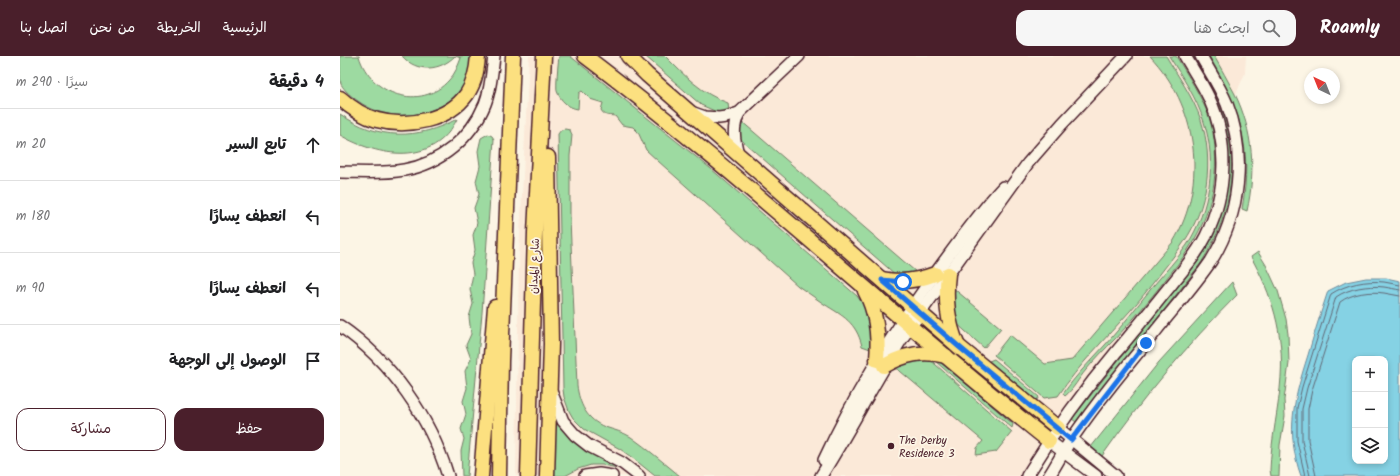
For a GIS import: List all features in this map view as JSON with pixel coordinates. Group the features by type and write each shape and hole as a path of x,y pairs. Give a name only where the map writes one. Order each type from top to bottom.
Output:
{"main road":[{"path":"340,98 358,111 377,120 416,122 435,117 453,108 463,98 475,78 478,56"},
{"path":"499,476 513,56"},
{"path":"585,56 699,147 788,221 863,287 1049,441"},
{"path":"628,56 647,75 958,346 1058,428"},
{"path":"544,58 548,123 551,316 547,476"},
{"name":"شارع الميدان","path":"528,476 535,233 544,58"},
{"path":"481,476 495,300 506,242"},
{"path":"882,280 896,282 910,281 941,274 951,328 958,346"},
{"path":"863,287 872,305 877,325 881,363 914,354 930,353 946,356"}],"street":[{"path":"340,172 392,172 408,169 434,160 453,148 475,123 485,103 491,81 494,56"},
{"path":"738,154 734,133 735,123 739,113 798,56"},
{"path":"817,476 848,411 906,323 941,274 978,216 1006,183 1028,163 1062,124 1126,56"},
{"path":"1027,476 1058,428 1101,371 1190,261 1206,236 1214,217 1222,182 1223,168 1221,139 1209,98 1185,56"},
{"path":"1049,476 1071,440 1122,372 1203,272 1218,247 1230,220 1238,177 1238,155 1235,133 1232,119 1221,92 1201,56"},
{"path":"687,110 712,118 726,117 739,113"},
{"path":"340,326 374,355 409,396 434,438 448,476"},
{"path":"821,476 856,417 881,363"},
{"path":"550,388 563,421 575,435 589,446 622,463 639,476"},
{"path":"1058,428 1116,476"},
{"path":"1049,441 1096,476"},
{"path":"585,476 599,474 612,476"}],"shaded area":[{"path":"529,56 1246,56 1245,73 1216,142 1219,166 1208,229 1025,476 516,476 519,255"}],"green space":[{"path":"340,56 359,56 365,70 374,81 385,89 398,95 411,97 425,95 438,90 449,80 455,73 461,58 455,56 475,56 469,78 465,86 456,97 433,110 411,115 400,115 389,114 368,107 348,93 341,84"},
{"path":"402,56 455,56 442,65 428,68 414,65"},
{"path":"559,56 570,56 710,168 857,296 870,314 873,350 862,346 856,331 848,320 798,286 646,150 638,132 633,127 622,125 615,116 604,114 601,110 603,103 590,99 582,91 579,93 578,109 565,103 557,91"},
{"path":"645,56 665,56 686,77 710,95 728,103 729,112 717,112 701,105"},
{"path":"1150,56 1166,56 1190,95 1201,120 1205,135 1208,167 1199,214 1184,242 1134,307 1083,363 1058,396 1044,398 994,355 1010,335 1045,364 1072,360 1173,242 1184,219 1191,195 1194,170 1193,145 1187,121 1178,97 1166,76"},
{"path":"1169,56 1176,56 1198,93 1209,117 1215,150 1214,183 1211,199 1199,231 1181,260 1139,312 1083,373 1071,391 1065,396 1063,394 1074,379 1118,331 1187,245 1195,231 1206,201 1209,185 1210,153 1204,122 1193,96"},
{"path":"1190,56 1194,56 1218,99 1230,142 1230,183 1227,204 1221,224 1201,263 1076,422 1072,419 1196,262 1213,233 1219,219 1223,204 1228,159"},
{"path":"1209,56 1214,56 1222,70 1235,94 1246,122 1252,166 1250,196 1247,211 1242,209 1246,167 1245,147 1241,129 1229,93"},
{"path":"340,114 354,123 369,129 383,133 398,134 412,134 427,131 457,119 447,134 434,145 420,151 404,153 371,149 340,135"},
{"path":"740,120 916,272 914,277 896,275 738,137"},
{"path":"561,130 570,130 572,135 570,156 570,219 577,385 580,399 585,410 593,420 605,427 622,432 631,437 680,476 655,476 620,449 584,429 573,418 564,397 558,134"},
{"path":"488,134 494,139 482,313 467,476 462,476 461,451 464,439 461,429 466,414 463,401 467,388 465,371 471,359 466,345 471,334 469,317 473,304 470,289 473,274 471,263 475,250 473,235 477,223 474,208 479,194 476,181 480,166 478,151 481,138"},
{"path":"1258,252 1278,291 1286,319 1288,334 1289,363 1284,400 1285,416 1280,445 1279,476 1271,476 1270,470 1279,400 1281,345 1271,300 1251,257"},
{"path":"1232,282 1237,295 1200,333 1166,373 1102,456 1091,447 1159,362"},
{"path":"952,287 1001,328 984,348 955,322"},
{"path":"927,357 1012,432 996,452 976,455 977,448 983,441 894,366"},
{"path":"994,359 1039,397 1036,401 989,361"},
{"path":"935,361 940,361 1013,424 1012,428"},
{"path":"555,419 561,428 575,442 619,466 618,468 602,465 591,465 578,469 565,476 553,476"}],"water":[{"path":"1366,278 1386,278 1400,281 1400,476 1301,476 1293,444 1292,430 1295,401 1328,291 1346,282"}],"place":[{"name":"The Derby Residence 3","path":"891,446"}],"route":[{"path":"903,282 882,280 958,346 1071,440 1122,372 1146,343"}]}
